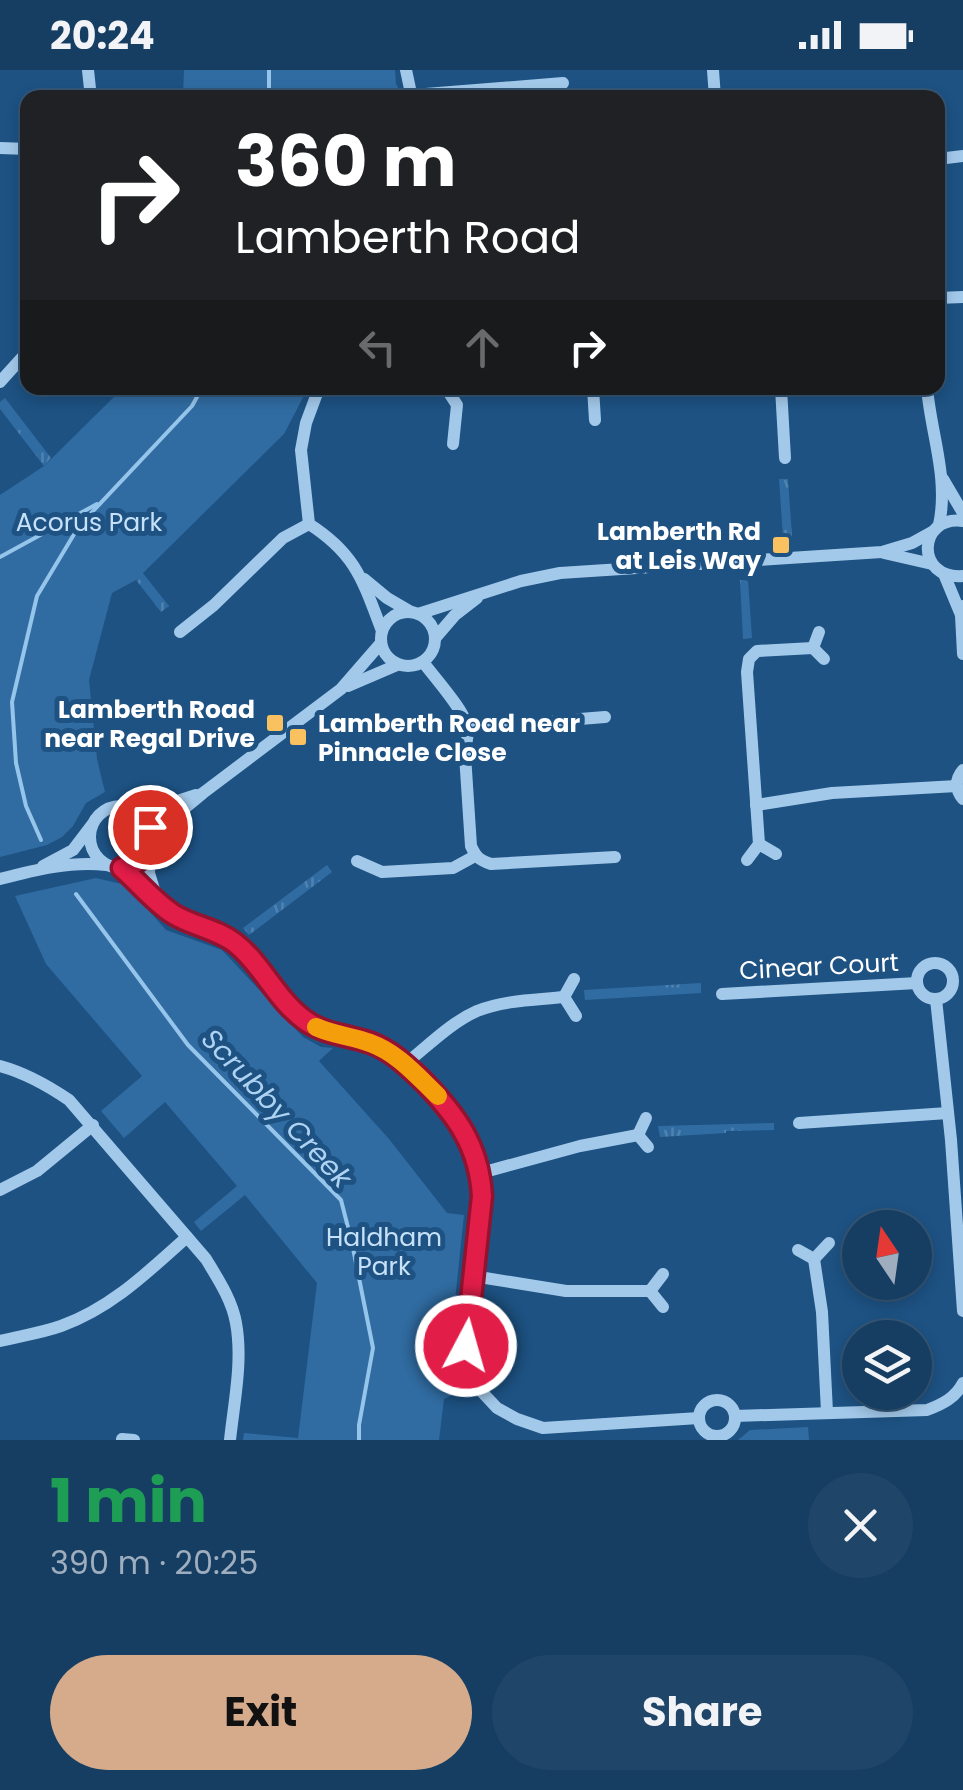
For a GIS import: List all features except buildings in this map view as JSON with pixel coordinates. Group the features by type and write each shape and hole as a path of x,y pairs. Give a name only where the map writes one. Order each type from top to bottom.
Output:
{"street":[{"path":"482,90 564,83"},
{"path":"0,382 20,360"},
{"path":"309,524 302,450 316,395"},
{"path":"450,395 456,405 453,444"},
{"path":"594,395 596,420"},
{"path":"780,395 785,458"},
{"path":"928,395 943,505 927,548 932,564"},
{"path":"942,477 963,513"},
{"path":"341,689 393,616 415,613 522,580 560,573 882,552 912,544 954,520 963,521"},
{"path":"309,524 331,538 362,578 430,623 436,637"},
{"path":"180,632 283,538 309,524"},
{"path":"882,552 932,564 944,574 962,610 963,654"},
{"path":"944,574 963,576"},
{"path":"362,578 390,660 406,666 423,662 433,652 436,637 482,593"},
{"path":"813,648 818,632"},
{"path":"747,860 759,844 749,659 757,651 813,648 824,659"},
{"path":"423,662 468,728 465,755 475,856 491,864 615,857"},
{"path":"0,879 36,870 89,864 117,867 139,862 151,842 203,793 341,689 397,664"},
{"path":"468,728 605,717"},
{"path":"756,805 832,794 960,792 957,779 963,770"},
{"path":"36,870 73,850 107,809 162,806 203,793"},
{"path":"134,808 147,819 151,842 149,873 157,900"},
{"path":"94,822 92,848 104,862 117,867 170,912 238,944 305,1020 322,1030 388,1051 406,1064 455,1115 481,1173 466,1346 470,1369 482,1392 497,1408 543,1428 699,1418"},
{"path":"759,844 776,854"},
{"path":"357,861 382,872 453,868 475,856"},
{"path":"934,963 958,974 942,998 921,993 917,983 924,967 934,963"},
{"path":"564,998 574,978"},
{"name":"Cinear Court","path":"722,994 917,983"},
{"path":"406,1064 456,1022 476,1011 504,1003 564,998"},
{"path":"564,998 576,1016"},
{"path":"936,999 963,1311"},
{"path":"0,1066 45,1083 69,1100 206,1259 222,1285 236,1320 239,1358 230,1440"},
{"path":"799,1122 948,1113"},
{"path":"638,1135 646,1118"},
{"path":"0,1190 37,1170 93,1125"},
{"path":"481,1173 638,1135"},
{"path":"638,1135 648,1147"},
{"path":"0,1341 60,1327 94,1311 122,1295 187,1237"},
{"path":"814,1259 828,1244"},
{"path":"798,1250 814,1259"},
{"path":"814,1259 822,1312 827,1412"},
{"path":"650,1290 662,1274"},
{"path":"474,1276 566,1291 650,1290"},
{"path":"650,1290 663,1307"},
{"path":"734,1416 927,1410 958,1394 963,1383"},
{"path":"716,1400 730,1406 734,1416 732,1427 718,1438 702,1429 699,1418 702,1408 716,1400"}],"green space":[{"path":"184,70 395,70 399,90 183,90"},
{"name":"Acorus Park","path":"116,395 304,395 284,434 136,580 112,593 89,680 97,759 105,792 86,803 62,837 47,845 0,857 0,495 44,466"},
{"path":"5,398 51,458 44,466 0,409"},
{"path":"779,479 788,479 792,537 783,537"},
{"path":"142,572 169,606 161,612 136,580"},
{"path":"740,580 748,580 752,638 743,639"},
{"path":"327,865 332,872 249,935 243,928"},
{"name":"Haldham Park","path":"96,878 126,885 166,930 222,950 303,1037 321,1047 333,1048 319,1061 389,1139 447,1213 464,1215 451,1338 453,1365 462,1390 444,1399 439,1440 243,1440 244,1433 298,1438 317,1283 245,1195 201,1231 194,1222 237,1186 165,1102 124,1138 101,1111 142,1076 46,964 15,896"},
{"path":"701,983 701,993 585,1000 584,990"},
{"path":"774,1123 774,1130 660,1137 658,1126"},
{"path":"808,1427 809,1440 738,1440 750,1430"}],"waterway":[{"name":"Scrubby Creek","path":"269,70 269,90"},
{"name":"Scrubby Creek","path":"41,840 26,806 16,763 12,702 37,596 79,526 198,395"},
{"path":"0,557 97,504"},
{"name":"Scrubby Creek","path":"76,894 188,1045 341,1200 373,1348 359,1440"}],"slow traffic":[{"path":"316,1027 388,1051 438,1096"}],"place":[{"name":"Lamberth Rd at Leis Way","path":"781,545"},
{"name":"Lamberth Road near Regal Drive","path":"275,723"},
{"name":"Lamberth Road near Pinnacle Close","path":"298,737"}],"route":[{"path":"150,827 152,842 146,856 122,868 170,912 238,944 305,1020 322,1030 388,1051 406,1064 455,1115 481,1173 466,1346"}]}
